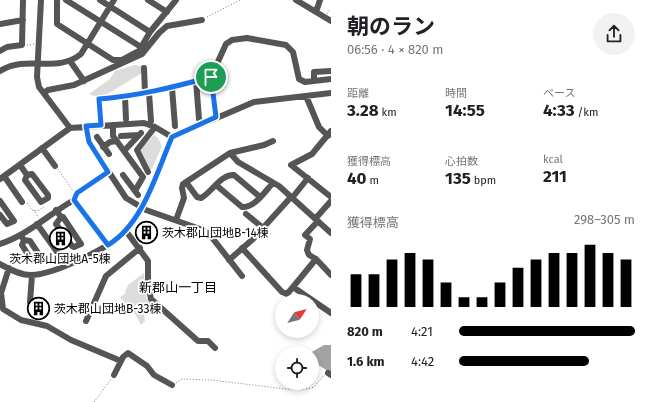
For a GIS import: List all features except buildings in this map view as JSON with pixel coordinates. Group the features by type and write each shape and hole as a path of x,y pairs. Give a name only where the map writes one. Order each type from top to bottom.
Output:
{"street":[{"path":"0,51 7,47 22,45 24,0"},
{"path":"41,0 38,82 44,93 70,128"},
{"path":"57,0 57,24 113,60 122,60 139,51 150,32 176,0"},
{"path":"66,0 141,48"},
{"path":"100,0 150,32"},
{"path":"0,71 9,66 23,63 64,64 70,61 81,54 114,0"},
{"path":"148,0 167,12"},
{"path":"296,0 331,21"},
{"path":"316,12 320,0"},
{"path":"0,24 23,20"},
{"path":"44,93 48,90 74,85 142,54 159,33 167,26 202,20"},
{"path":"216,117 211,77 226,44 232,40 247,38 286,45 293,52 299,79 305,82 331,79"},
{"path":"70,61 84,81"},
{"path":"144,68 151,121"},
{"path":"314,81 314,72 331,71"},
{"path":"101,125 99,99 125,97 147,93 172,88 211,77"},
{"path":"196,81 199,119"},
{"path":"172,88 175,126"},
{"path":"0,264 21,274 32,275 65,265 108,245 126,231 141,208 172,137 254,102 331,93"},
{"path":"306,96 319,127 329,134 312,154 291,165 331,197"},
{"path":"125,97 126,119"},
{"path":"22,202 2,178 70,128 144,123 155,127 172,137"},
{"path":"113,125 113,136 119,138"},
{"path":"86,126 89,142 126,198 141,208 203,230 210,235 242,276"},
{"path":"148,172 137,150 155,127"},
{"path":"103,147 119,138 140,134 124,151"},
{"path":"97,137 109,154"},
{"path":"119,138 124,151 143,177 136,193 123,175"},
{"path":"176,220 184,198 182,188 186,182 230,152 264,145 273,141"},
{"path":"42,148 55,166"},
{"path":"230,152 238,162 273,183 291,197 331,233"},
{"path":"20,165 27,175"},
{"path":"0,244 23,238 56,210 75,198 108,172"},
{"path":"32,174 48,195 48,198 41,202 25,180 27,175 32,174"},
{"path":"186,182 197,197 201,198 230,174 234,175 260,196"},
{"path":"228,260 242,248 308,178"},
{"path":"216,185 242,207 247,207 256,202 273,183"},
{"path":"75,198 108,245"},
{"path":"0,201 14,221 7,224 0,215"},
{"path":"331,201 305,235 310,239 307,250 309,255 316,259 331,275"},
{"path":"56,210 61,217 63,217 81,244 74,247 72,246 56,224 61,217"},
{"path":"246,214 262,227"},
{"path":"38,224 60,256"},
{"path":"126,231 140,248 148,261 148,284 151,299 198,341 208,341 215,348"},
{"path":"86,321 106,276 140,248"},
{"path":"242,248 282,292 287,294 316,259"},
{"path":"9,268 1,293 3,309 21,320 47,326 72,340 121,361"},
{"path":"30,302 32,275"},
{"path":"293,287 331,313"},
{"path":"114,375 125,354 132,355 147,366 154,375 172,385"}],"path":[{"path":"202,20 240,0"},
{"path":"326,16 330,9"},
{"path":"22,45 36,44"},
{"path":"55,166 75,198"},
{"path":"22,202 26,201 32,210 34,209 37,211 44,207 41,202"},
{"path":"34,209 38,216"},
{"path":"172,385 182,379 217,381 286,389 308,389 314,387 325,374 330,374"},
{"path":"94,402 114,375"}],"shaded area":[{"path":"134,65 142,66 142,73 99,98 89,94 110,79 115,71"},
{"path":"154,135 158,138 162,146 152,169 148,170 139,151"},
{"path":"144,273 146,299 149,299 153,304 144,314 145,321 141,325 135,314 120,297 126,293 125,291 128,285"},
{"path":"324,345 331,345 331,373 319,365 319,348"}],"place":[{"name":"茨木郡山団地B-14棟","path":"146,233"},
{"name":"茨木郡山団地A-5棟","path":"60,238"},
{"name":"茨木郡山団地B-33棟","path":"38,309"}],"district":[{"name":"新郡山一丁目","path":"178,287"}],"route":[{"path":"211,77 216,117 172,137 139,213 126,231 108,245 74,200 77,193 108,172 89,142 86,126 101,125 99,99 125,97 166,89 211,77"}]}
